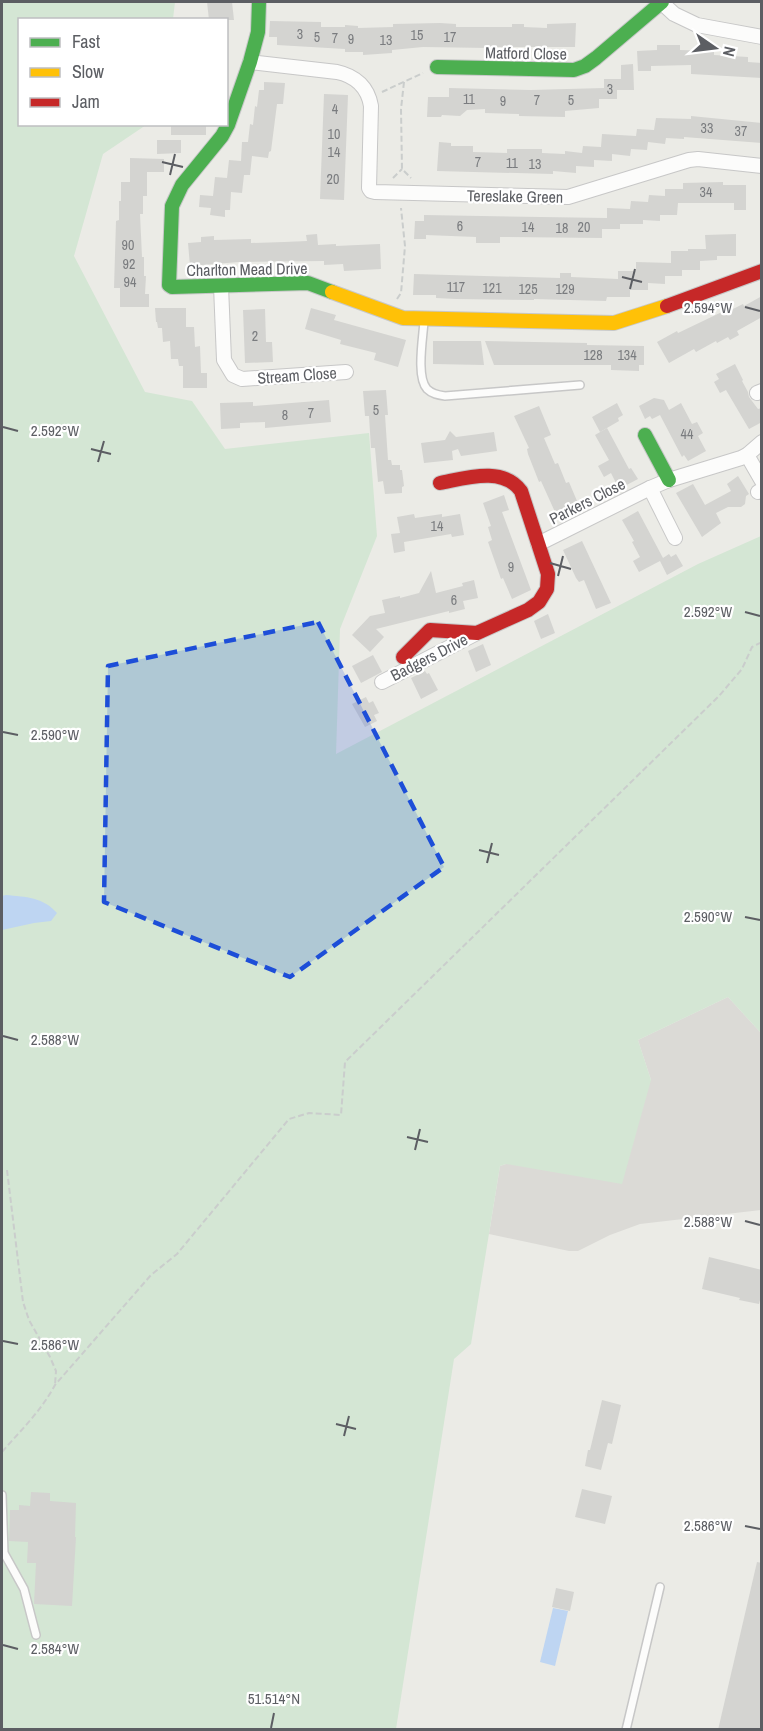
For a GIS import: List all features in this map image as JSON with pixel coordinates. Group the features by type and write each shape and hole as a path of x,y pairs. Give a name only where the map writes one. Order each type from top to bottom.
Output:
{"street":[{"name":"Charlton Mead Drive","path":"228,125 258,32 259,2"},
{"path":"661,2 674,14 697,25 762,38"},
{"name":"Matford Close","path":"437,67 574,70 596,58 661,2"},
{"path":"250,62 346,74 357,80 370,98"},
{"name":"Tereslake Green","path":"370,98 369,188 371,191 568,197 689,160 762,166"},
{"name":"Charlton Mead Drive","path":"227,126 182,185 172,206 168,281 172,287 308,283 404,318 614,323 652,312 762,272"},
{"name":"Stream Close","path":"221,286 224,360 233,375 242,379 346,372"},
{"path":"645,435 669,480"},
{"path":"760,488 747,455 762,442"},
{"name":"Parkers Close","path":"538,544 650,488 747,455"},
{"name":"Parkers Close","path":"403,657 430,630 477,633 528,610 539,602 547,589 548,574 521,491 515,483 503,477 490,476 440,483"},
{"path":"650,488 675,538"},
{"name":"Badgers Drive","path":"382,681 477,633"}],"lane":[{"path":"424,319 421,372 423,382 429,390 436,394 445,396 580,385"},
{"path":"2,1495 4,1553 24,1589 36,1635"},
{"path":"626,1730 660,1587"}],"path":[{"path":"370,98 437,67"},
{"path":"404,82 401,109 402,169 429,194"},
{"path":"388,313 401,293 402,284 405,246 399,193"},
{"path":"2,1452 46,1402 55,1385 151,1275 177,1254 289,1119 309,1113 341,1115 345,1062 719,696 742,669 752,647 762,642"},
{"path":"7,1170 23,1302 28,1320 51,1357 56,1371 55,1385"}],"highlighted area":[{"path":"318,622 444,867 290,977 104,902 108,666"}],"shaded area":[{"path":"728,997 761,1033 761,1210 640,1224 610,1235 578,1251 489,1234 500,1166 651,1080 638,1040"}],"green space":[{"path":"2,2 175,2 173,18 18,18 18,126 145,126 103,154 74,256 145,392 192,401 225,449 369,433 377,536 340,629 336,754 698,564 761,536 761,1033 728,997 638,1040 651,1080 622,1184 506,1164 500,1166 471,1344 454,1359 396,1729 2,1730"}],"water":[{"path":"2,896 40,901 57,913 51,921 2,930"},
{"path":"553,1608 568,1611 555,1666 540,1662"}],"building":[{"path":"207,2 232,2 234,20 209,18"},
{"path":"270,21 321,22 321,27 345,27 345,25 358,26 358,28 393,27 393,24 440,23 456,24 456,27 512,27 512,24 524,24 524,27 547,28 547,24 576,23 575,47 423,47 392,50 392,53 363,55 363,52 345,52 345,49 277,45 277,37 269,37"},
{"path":"657,45 680,45 680,50 714,51 714,55 748,57 748,62 762,63 762,78 691,74 691,65 651,66 651,71 638,71 637,51 657,50"},
{"path":"633,64 634,90 617,90 617,99 599,99 599,108 565,111 565,117 485,113 485,109 467,110 460,116 427,117 428,97 449,97 449,88 531,90 604,88 604,79 621,79 621,65"},
{"path":"264,82 285,83 283,104 277,104 271,151 268,158 252,156 250,175 244,175 242,193 231,192 230,210 225,210 225,217 210,215 211,208 199,207 200,195 213,196 215,177 227,178 229,160 241,161 242,142 248,142 259,90 264,90"},
{"path":"324,94 348,95 344,200 320,199"},
{"path":"691,116 762,123 762,143 684,137 684,139 666,138 665,144 648,142 647,150 631,149 630,156 612,154 612,161 594,160 594,167 576,166 576,173 437,171 439,142 451,143 451,146 473,146 473,152 507,153 507,149 542,149 542,153 565,154 565,151 582,153 583,146 601,147 602,134 636,136 637,129 654,130 656,118 691,119"},
{"path":"171,126 206,126 206,135 171,135"},
{"path":"157,140 181,140 181,153 157,154"},
{"path":"130,158 164,159 164,172 147,172 147,196 143,196 143,214 140,214 142,257 144,257 144,276 146,276 145,294 149,294 149,307 120,307 120,288 114,288 116,221 119,220 121,182 130,182"},
{"path":"723,182 723,185 746,185 746,210 734,210 734,203 678,203 677,215 660,215 660,221 643,220 643,224 620,224 620,229 602,229 602,238 500,237 500,243 476,243 476,237 426,235 426,239 414,239 415,221 424,221 424,215 607,218 607,208 630,209 631,201 648,202 649,195 665,196 665,189 683,189 683,183"},
{"path":"317,234 318,245 380,244 381,269 344,271 343,264 324,265 324,261 239,262 190,266 188,243 201,242 201,237 214,236 214,240 251,239 251,243 307,241 306,235"},
{"path":"736,234 736,256 717,256 717,260 700,261 700,270 682,270 682,276 665,276 665,284 648,283 648,290 630,290 630,297 607,297 606,301 456,299 436,298 436,295 413,295 414,274 560,278 560,273 571,273 571,277 618,279 618,271 636,271 636,262 671,263 671,251 706,249 705,235"},
{"path":"762,296 762,317 737,331 739,335 730,340 728,337 717,343 716,341 696,352 694,349 669,363 657,342 677,331 678,333 726,310 727,312 743,304 744,306"},
{"path":"155,308 186,308 186,327 194,327 195,347 200,346 201,373 207,373 207,388 183,388 183,366 179,366 178,359 171,359 170,341 163,342 162,328 158,328 156,322"},
{"path":"311,308 336,315 334,320 406,340 398,367 374,360 376,353 340,344 341,340 305,329"},
{"path":"265,309 266,342 272,342 273,362 245,363 243,310"},
{"path":"433,341 481,341 484,365 433,364"},
{"path":"485,341 644,346 644,365 639,365 639,371 611,370 611,365 494,365"},
{"path":"735,364 749,397 758,409 762,408 762,422 749,429 726,390 720,393 714,382 719,379 716,374"},
{"path":"386,390 388,460 391,460 392,465 400,465 404,486 402,493 385,494 383,481 378,482 375,448 371,448 369,416 365,416 363,391"},
{"path":"654,398 664,400 669,410 681,403 692,424 697,422 703,433 698,436 706,451 688,461 684,455 682,457 660,415 652,419 650,416 645,419 639,406"},
{"path":"329,400 331,422 265,428 265,422 240,423 240,428 221,429 220,403 253,402 253,406"},
{"path":"617,403 623,415 618,418 619,421 600,432 592,417"},
{"path":"539,406 551,435 544,438 555,464 558,463 577,501 573,502 576,508 558,514 541,481 539,482 528,454 527,449 529,448 514,416"},
{"path":"607,428 629,469 631,468 638,479 619,489 611,473 604,477 598,466 609,460 595,435"},
{"path":"450,431 456,437 494,432 497,451 461,456 458,449 452,451 453,460 424,463 421,443 445,440"},
{"path":"738,476 749,494 746,496 745,504 741,507 728,507 716,513 721,523 702,537 676,493 693,484 705,505 731,491 727,484"},
{"path":"504,495 509,510 502,512 531,590 512,599 503,578 501,579 488,542 492,540 488,527 491,526 483,503"},
{"path":"638,511 663,558 669,554 671,557 676,554 683,566 667,575 660,561 639,572 633,561 640,557 622,520"},
{"path":"414,514 415,518 460,514 464,535 452,537 451,534 404,542 405,551 394,553 391,534 400,533 397,517"},
{"path":"582,541 611,603 596,609 584,580 579,582 576,578 563,550"},
{"path":"431,571 436,593 463,586 462,583 474,580 478,598 463,601 465,609 376,629 384,637 370,652 352,635 370,616 385,613 382,600 419,593"},
{"path":"548,614 555,633 541,639 534,621"},
{"path":"483,644 491,665 476,672 468,651"},
{"path":"373,655 382,672 361,683 352,666"},
{"path":"425,671 429,673 438,690 421,699 411,678"},
{"path":"366,697 369,703 373,701 379,713 374,715 377,721 365,727 352,704"},
{"path":"709,1257 762,1270 762,1292 759,1304 702,1289"},
{"path":"602,1400 621,1405 612,1444 608,1443 601,1470 585,1466"},
{"path":"582,1489 612,1496 605,1524 575,1517"},
{"path":"31,1492 50,1493 50,1501 76,1503 72,1606 34,1604 36,1563 27,1563 28,1542 9,1541 10,1510 19,1510 19,1505 30,1506"},
{"path":"757,1562 762,1563 762,1730 718,1730"},
{"path":"556,1588 574,1592 570,1611 552,1607"}],"traffic: fast":[{"path":"228,125 258,32 259,2"},
{"path":"437,67 574,70 596,58 662,2"},
{"path":"227,126 182,185 172,206 169,285 172,287 308,283 332,292"},
{"path":"645,435 669,480"}],"traffic: slow":[{"path":"332,292 403,318 614,323 667,306"}],"traffic: jam":[{"path":"667,306 762,271"},
{"path":"403,657 430,630 477,633 528,610 539,602 547,589 548,574 521,491 513,483 494,476 472,477 440,483"}]}
